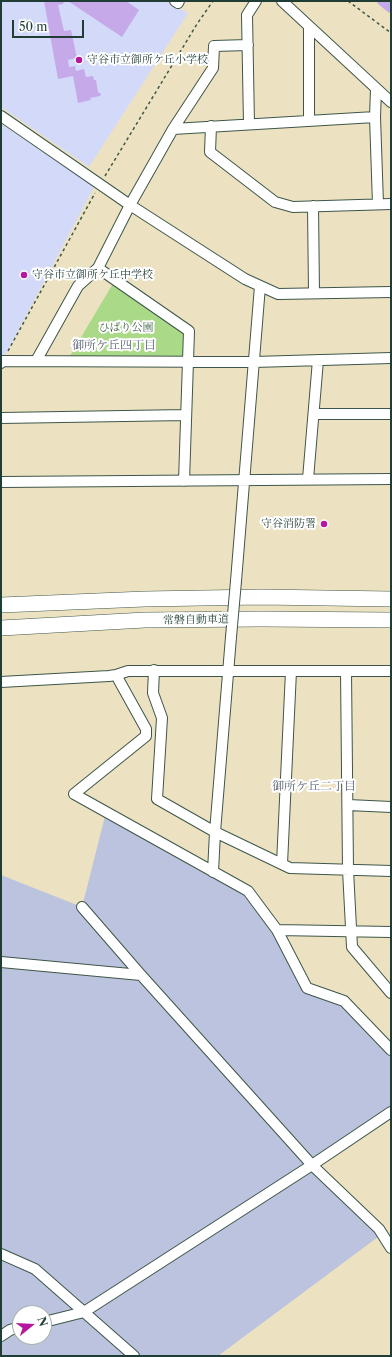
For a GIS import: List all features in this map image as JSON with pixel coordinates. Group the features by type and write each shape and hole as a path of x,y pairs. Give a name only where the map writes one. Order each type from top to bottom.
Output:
{"highway":[{"name":"常磐自動車道","path":"1,606 145,599 261,597 391,599"},
{"name":"常磐自動車道","path":"1,628 145,620 391,620"}],"street":[{"path":"175,1 178,3 179,1"},
{"path":"249,124 247,15 256,1"},
{"path":"282,1 376,90 391,102"},
{"path":"308,121 309,26"},
{"path":"36,361 78,286 98,268 130,204 172,128 213,68 214,46 248,45"},
{"path":"376,90 375,117 378,204"},
{"path":"1,116 130,204 245,279 260,286 278,294 391,292"},
{"path":"172,128 375,117"},
{"path":"211,126 210,152 275,202 293,207 391,204"},
{"path":"313,206 314,293"},
{"path":"98,268 189,331 184,481"},
{"path":"214,872 215,832 260,286"},
{"path":"2,362 254,362 391,358"},
{"path":"308,479 315,414 318,360"},
{"path":"315,414 391,414"},
{"path":"1,418 186,415"},
{"path":"1,482 391,479"},
{"path":"154,670 153,693 162,718 157,799 215,832 290,868 391,871"},
{"path":"1,682 116,675 128,671 154,670 229,672 391,672"},
{"path":"282,864 291,671"},
{"path":"346,671 348,870 352,947 390,992"},
{"path":"116,675 146,729 146,736 74,794 248,891 277,930 307,988 344,1002 391,1050"},
{"path":"348,805 391,807"},
{"path":"82,908 312,1165 379,1229 391,1248"},
{"path":"277,930 391,932"},
{"path":"1,962 141,975"},
{"path":"52,1320 84,1312 312,1165 391,1112"},
{"path":"1,1254 35,1269 134,1356"},
{"path":"1,1336 12,1329"}],"path":[{"path":"2,362 100,184 212,1"},
{"path":"348,1 391,33"}],"shaded area":[{"name":"守谷市立御所ケ丘小学校","path":"1,1 166,1 188,13 89,167 1,107"},
{"name":"守谷市立御所ケ丘中学校","path":"1,123 94,187 1,363"},
{"path":"106,812 240,888 281,935 311,992 345,998 391,1048 391,1118 316,1169 382,1234 218,1356 1,1356 1,875 82,907"}],"green space":[{"name":"ひばり公園","path":"115,280 189,331 188,362 67,361"}],"building":[{"path":"44,1 64,1 63,4 58,5 64,31 71,30 77,58 68,60 69,67 75,66 76,71 84,69 86,77 93,76 94,80 96,80 98,92 101,94 100,96 78,103 73,76 58,79"},
{"path":"68,1 126,1 139,10 122,37"},
{"path":"379,1 391,1 391,10 389,13 377,3"}],"place":[{"name":"守谷市立御所ケ丘小学校","path":"79,60"},
{"name":"守谷市立御所ケ丘中学校","path":"24,275"},
{"name":"守谷消防署","path":"324,524"}],"district":[{"name":"御所ケ丘四丁目","path":"114,346"},
{"name":"御所ケ丘二丁目","path":"314,787"}]}
